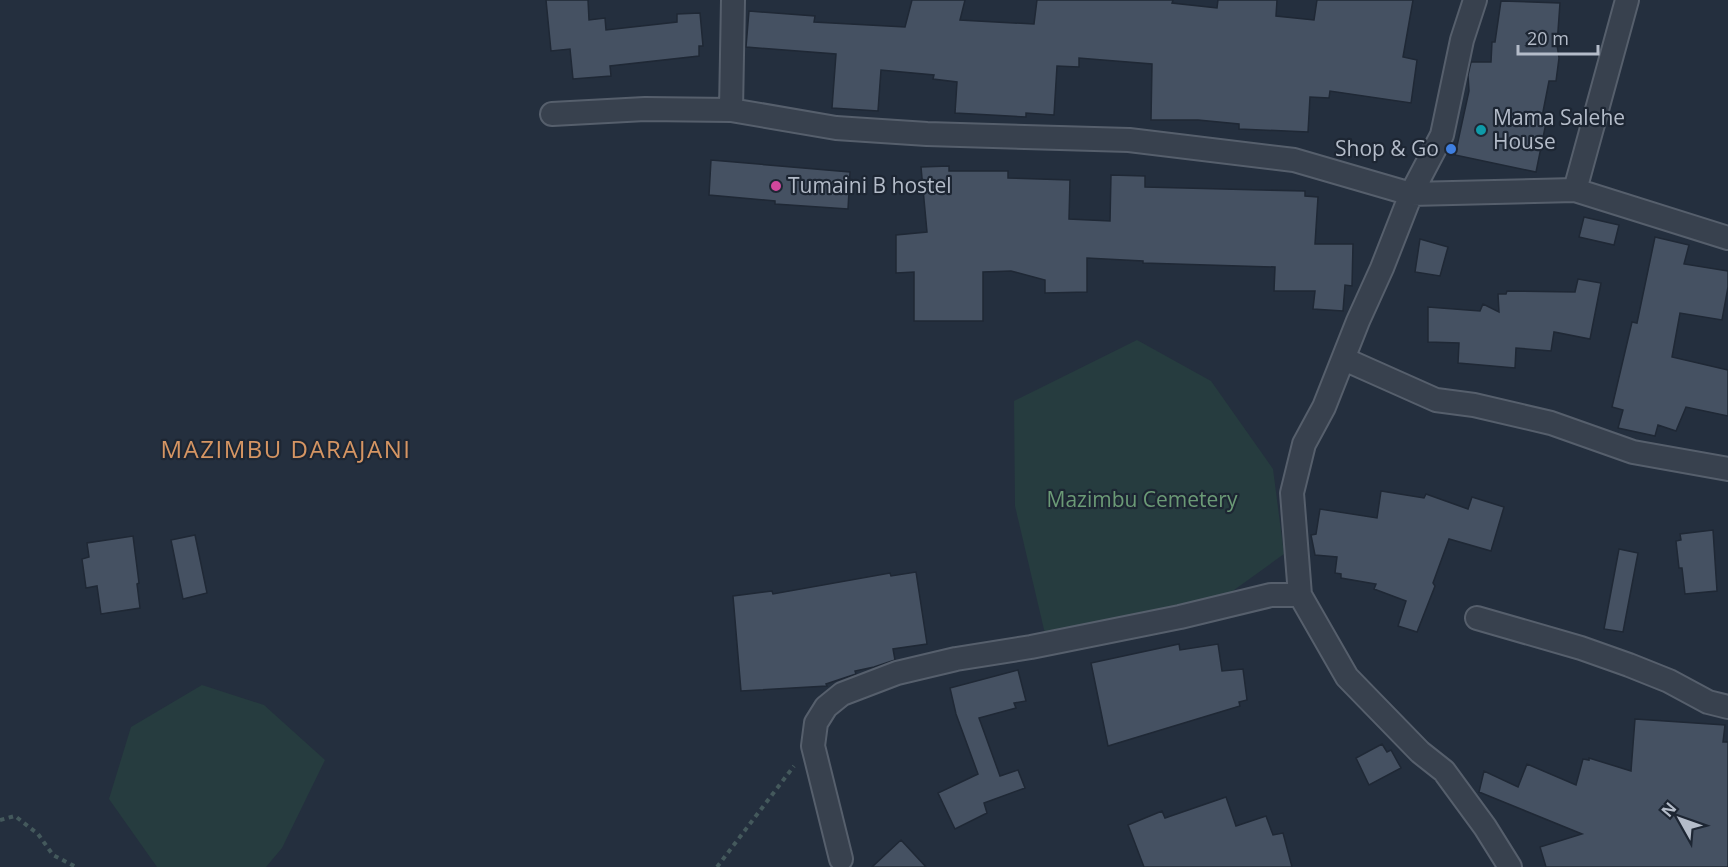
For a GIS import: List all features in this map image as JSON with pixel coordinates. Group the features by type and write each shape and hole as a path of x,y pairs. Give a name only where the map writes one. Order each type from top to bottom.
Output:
{"street":[{"path":"731,110 733,0"},
{"path":"1475,0 1462,40 1442,135 1411,194 1344,359 1304,444 1292,494 1300,595 1347,677 1420,752 1444,771 1485,827 1510,867"},
{"path":"1575,190 1627,0"},
{"path":"552,114 645,109 731,110 836,128 927,134 1129,140 1294,159 1411,194 1575,190 1728,238"},
{"path":"1344,359 1436,400 1474,405 1551,423 1633,452 1728,469"},
{"path":"841,859 813,746 816,723 826,707 842,694 897,673 956,659 1031,647 1180,617 1271,595 1300,595"},
{"path":"1477,618 1581,648 1629,665 1669,681 1708,702 1728,707"}],"path":[{"path":"717,867 802,754 813,746"},
{"path":"0,820 15,816 38,834 53,855 76,867"}],"green space":[{"name":"Mazimbu Cemetery","path":"1137,340 1211,381 1273,469 1284,554 1191,621 1046,638 1015,506 1014,401"},
{"path":"202,685 264,705 325,760 282,848 266,867 157,867 109,799 131,727"}],"building":[{"path":"546,0 588,0 589,20 605,18 606,30 677,22 677,14 700,13 703,46 699,46 699,56 610,66 611,76 573,79 570,49 551,51"},
{"path":"912,0 965,0 960,20 1034,24 1037,0 1173,0 1172,3 1217,8 1218,0 1277,0 1276,16 1314,20 1317,0 1413,0 1403,57 1417,60 1411,103 1330,91 1329,98 1310,97 1308,132 1239,129 1239,124 1198,120 1151,120 1152,64 1079,58 1079,67 1057,66 1054,115 1026,113 1026,117 955,113 957,82 933,79 934,75 881,70 878,111 832,108 836,54 746,47 749,11 815,16 814,22 905,27"},
{"path":"1501,1 1560,3 1557,45 1559,58 1556,81 1549,81 1541,122 1546,123 1536,172 1455,155 1469,91 1468,75 1471,62 1491,62 1492,42 1495,42"},
{"path":"711,160 850,172 848,209 775,204 775,201 709,195"},
{"path":"949,166 949,171 1008,171 1008,178 1070,180 1069,219 1110,221 1111,175 1145,176 1145,187 1305,191 1305,196 1318,197 1315,244 1353,244 1352,286 1345,285 1343,311 1313,309 1315,291 1274,291 1275,267 1143,263 1143,261 1087,258 1087,292 1045,293 1045,280 1011,271 983,272 983,321 914,321 914,272 896,273 896,235 927,232 921,167"},
{"path":"1584,217 1619,225 1614,245 1579,237"},
{"path":"1655,237 1689,245 1684,264 1728,271 1728,287 1722,320 1680,313 1672,357 1728,370 1728,416 1686,407 1676,431 1658,425 1655,436 1618,428 1623,410 1612,407 1632,322 1637,323"},
{"path":"1420,239 1448,247 1440,276 1415,272"},
{"path":"1578,279 1601,283 1590,339 1554,332 1551,351 1516,348 1515,368 1458,363 1459,343 1428,342 1428,307 1480,311 1483,304 1499,312 1498,294 1506,294 1507,291 1575,292"},
{"path":"1381,491 1424,498 1426,494 1468,509 1472,497 1504,507 1491,551 1449,539 1433,583 1435,586 1417,632 1398,626 1406,601 1374,589 1376,584 1341,578 1341,574 1335,573 1337,557 1315,555 1311,535 1316,534 1320,509 1377,518"},
{"path":"1713,530 1717,591 1685,594 1676,541 1681,540 1680,534"},
{"path":"195,535 207,593 183,599 171,540"},
{"path":"133,536 140,608 101,614 97,586 86,588 82,559 89,557 87,543"},
{"path":"1619,549 1638,553 1623,632 1604,629"},
{"path":"916,572 927,644 893,649 895,660 855,671 856,674 826,684 827,686 741,691 733,596 772,591 773,594 890,573 891,576"},
{"path":"1179,644 1180,650 1218,644 1222,671 1243,669 1247,700 1239,702 1240,706 1108,746 1091,663"},
{"path":"1018,670 1026,701 1014,703 1016,708 979,718 1000,776 1018,770 1025,788 984,803 987,813 955,829 938,793 978,774 956,714 950,688"},
{"path":"1635,719 1725,725 1723,742 1728,742 1728,867 1546,867 1540,847 1582,834 1479,792 1484,771 1518,787 1527,764 1576,785 1583,759 1589,760 1589,758 1631,771"},
{"path":"1382,744 1387,752 1391,750 1401,768 1369,785 1356,758"},
{"path":"1226,797 1236,826 1266,816 1273,835 1283,833 1292,867 1144,867 1128,825 1162,811 1165,818"},
{"path":"901,840 926,867 872,867"}],"place":[{"name":"Mama Salehe House","path":"1481,130"},
{"name":"Shop & Go","path":"1451,149"},
{"name":"Tumaini B hostel","path":"776,186"}],"district":[{"name":"MAZIMBU DARAJANI","path":"286,450"}]}
